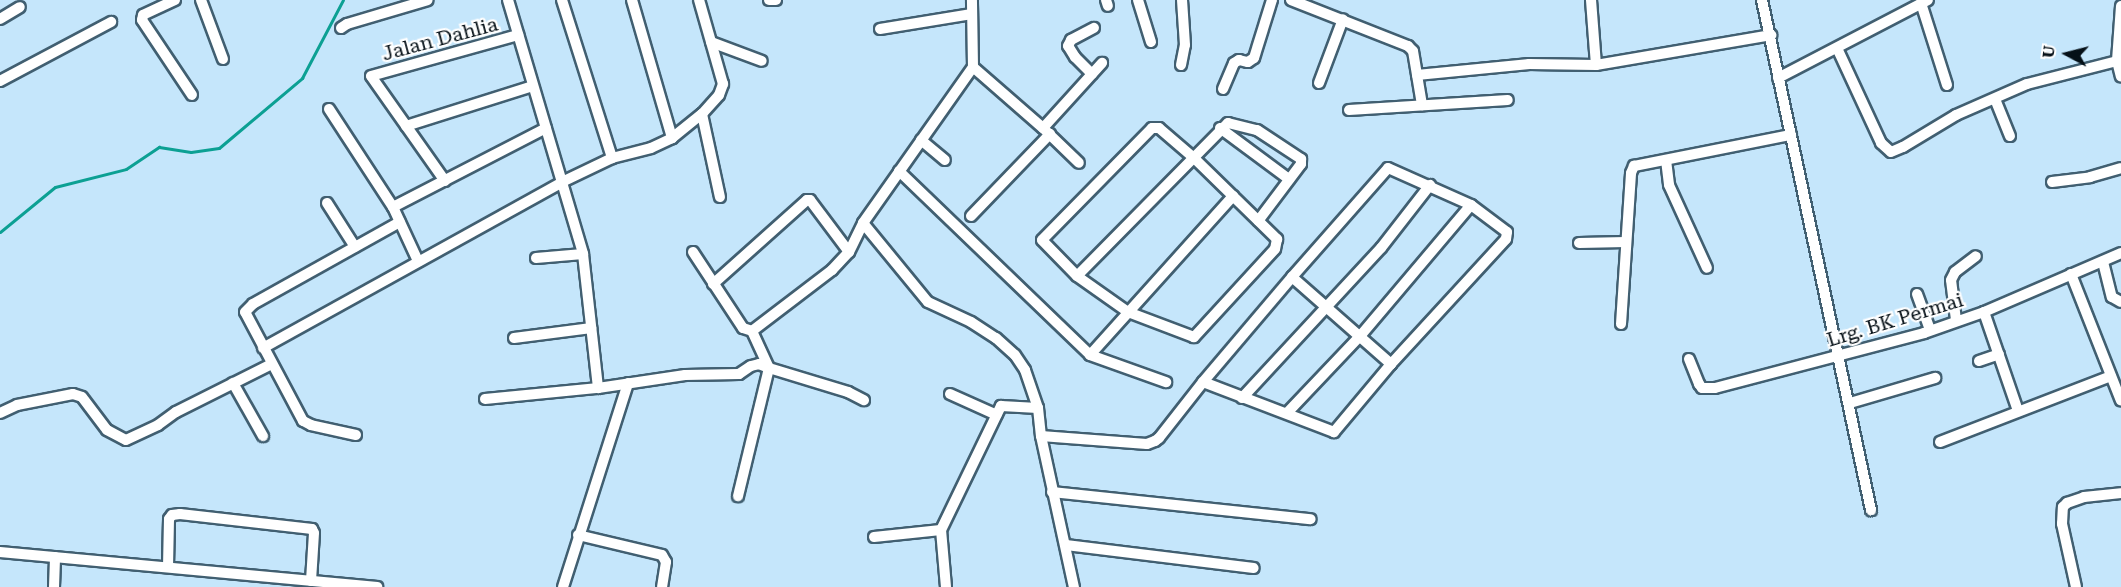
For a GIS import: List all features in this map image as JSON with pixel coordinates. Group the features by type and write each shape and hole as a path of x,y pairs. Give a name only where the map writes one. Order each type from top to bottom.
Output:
{"street":[{"path":"175,0 143,15 142,20 192,95"},
{"path":"201,0 223,59"},
{"path":"341,28 347,24 428,0"},
{"path":"508,0 583,254 598,388"},
{"path":"562,0 612,158"},
{"path":"632,0 672,138"},
{"path":"263,348 562,182 612,158 651,148 672,138 702,114 719,95 723,84 699,0"},
{"path":"769,0 776,0"},
{"path":"752,331 832,270 849,252 863,223 973,67 972,0"},
{"path":"1138,0 1151,42"},
{"path":"1180,65 1185,45 1182,0"},
{"path":"1223,89 1234,63 1239,60 1248,62 1254,58 1272,0"},
{"path":"1291,0 1408,46 1413,51 1422,105"},
{"path":"1591,0 1596,65"},
{"path":"1762,0 1840,356 1871,510"},
{"path":"1778,78 1837,48 1906,5 1924,2 1947,85"},
{"path":"2121,6 2117,61 2121,76"},
{"path":"0,19 20,7"},
{"path":"880,29 972,14"},
{"path":"1319,83 1343,19"},
{"path":"0,81 111,22"},
{"path":"1092,74 1075,57 1068,46 1071,40 1094,28"},
{"name":"Jalan Dahlia","path":"406,126 370,76 518,35"},
{"path":"1417,75 1529,64 1596,65 1771,35"},
{"path":"711,42 762,61"},
{"path":"1837,48 1881,143 1891,152 1956,115 2027,84 2117,61"},
{"path":"971,216 1102,63"},
{"path":"973,67 1079,163"},
{"path":"445,181 406,126 533,87"},
{"path":"1995,99 2010,136"},
{"path":"1349,110 1508,100"},
{"path":"329,109 393,207 418,261"},
{"path":"702,114 720,197"},
{"path":"1077,276 1195,159 1220,128 1230,123 1257,130 1301,158 1301,164 1258,221"},
{"path":"1159,128 1233,196 1275,235 1277,242 1275,249 1196,336 1192,337 1128,312 1077,276 1042,238 1148,129 1159,128"},
{"path":"1220,128 1289,179"},
{"path":"393,207 546,129"},
{"path":"1621,324 1632,169 1639,164 1791,135"},
{"path":"921,140 945,160"},
{"path":"1666,160 1669,185 1707,268"},
{"path":"2052,182 2090,177 2121,168"},
{"path":"1041,436 1150,444 1159,438 1203,382 1386,169 1394,169 1471,205 1507,232 1506,239 1391,364 1335,431 1203,382"},
{"path":"899,171 1090,355 1166,382"},
{"path":"1242,398 1381,248 1430,185"},
{"path":"1090,355 1233,196"},
{"path":"713,284 807,200 810,200 849,252"},
{"path":"327,203 355,247"},
{"path":"1287,413 1361,335 1471,205"},
{"path":"356,435 312,426 303,421 245,316 247,309 400,222"},
{"path":"863,223 928,302 972,322 996,338 1015,355 1025,370 1038,408 1052,492 1074,587"},
{"path":"1579,243 1626,242"},
{"path":"693,252 743,328 752,331 769,368 738,496"},
{"name":"Lrg. BK Permai","path":"1689,359 1699,384 1707,388 1840,356 1984,312 2121,253"},
{"path":"536,258 583,254"},
{"path":"1956,320 1951,280 1954,272 1976,256"},
{"path":"2103,262 2112,297 2121,302"},
{"path":"2071,274 2121,401"},
{"path":"1292,278 1328,306 1391,364"},
{"path":"1917,294 1930,330"},
{"path":"1984,312 2019,411"},
{"path":"513,338 591,328"},
{"path":"1979,361 1999,354"},
{"path":"0,413 17,405 73,394 82,398 107,430 126,440 158,426 166,417 272,364"},
{"path":"484,399 598,388 685,375 739,374 759,364 848,392 864,400"},
{"path":"1940,442 2111,376"},
{"path":"1850,403 1935,378"},
{"path":"233,383 263,436"},
{"path":"563,587 628,383"},
{"path":"950,393 998,415"},
{"path":"946,587 941,530 998,415 1004,405 1038,408"},
{"path":"1052,492 1311,519"},
{"path":"2076,587 2062,524 2063,507 2067,503 2084,497 2121,493"},
{"path":"168,567 170,519 172,515 180,514 312,529 314,532 311,581"},
{"path":"874,537 941,530"},
{"path":"578,535 662,555 666,562 662,587"},
{"path":"1066,545 1254,568"},
{"path":"0,552 377,587"},
{"path":"54,587 55,557"}],"waterway":[{"path":"0,232 55,187 126,169 159,147 191,152 219,148 302,78 343,0"}]}
